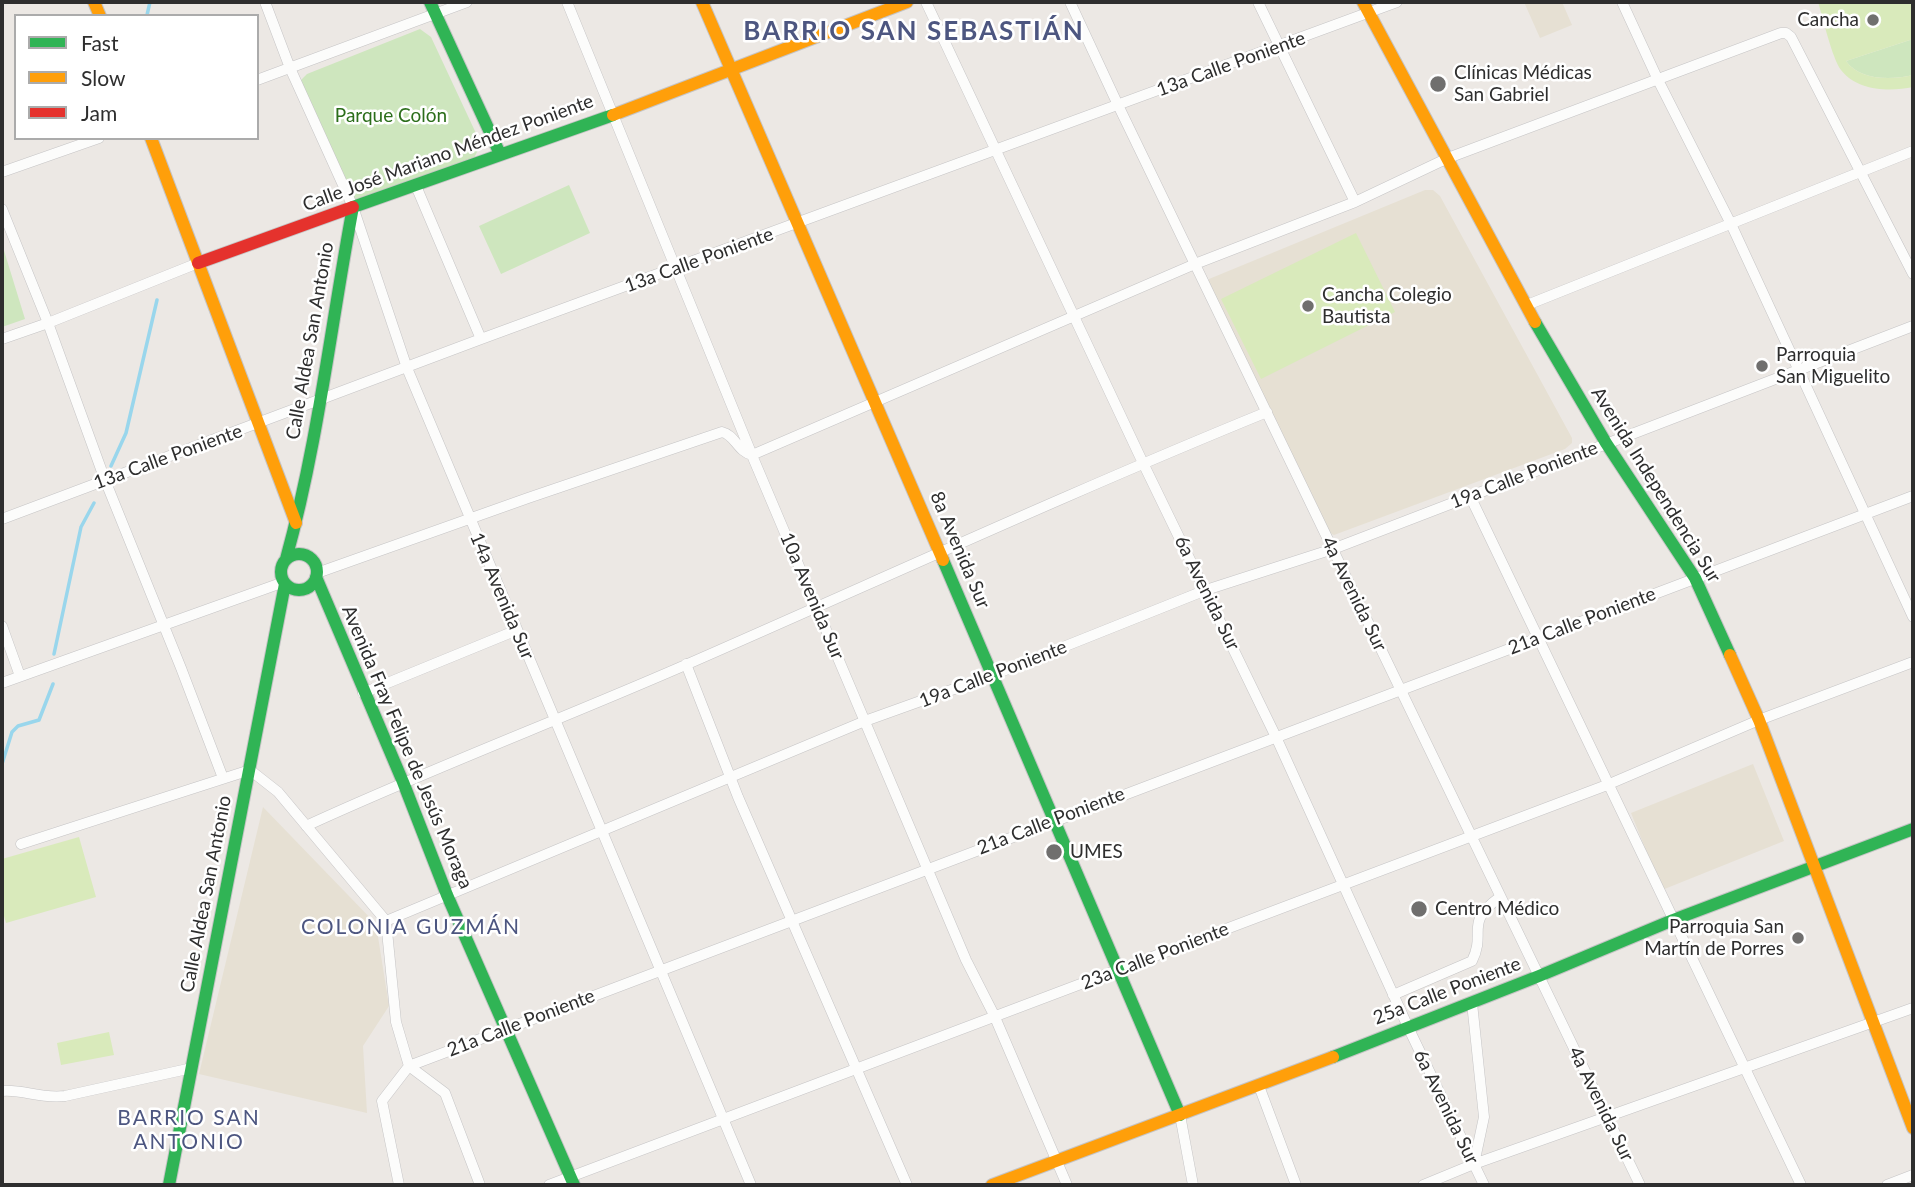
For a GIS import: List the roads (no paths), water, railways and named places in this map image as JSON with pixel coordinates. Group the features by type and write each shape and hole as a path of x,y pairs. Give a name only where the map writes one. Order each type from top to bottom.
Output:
{"street":[{"name":"14a Avenida Sur","path":"265,2 290,68 353,207 407,368 751,1185"},
{"path":"259,79 433,8 467,2"},
{"name":"10a Avenida Sur","path":"567,2 752,455 927,869 1068,1185"},
{"name":"8a Avenida Sur","path":"702,2 1180,1115"},
{"name":"Calle José Mariano Méndez Poniente","path":"2,339 198,263 614,114 906,2"},
{"name":"6a Avenida Sur","path":"926,2 1143,463 1276,737 1408,1027 1484,1185"},
{"name":"4a Avenida Sur","path":"1070,2 1640,1185"},
{"path":"1258,2 1355,202"},
{"name":"13a Calle Poniente","path":"2,519 481,339 1280,46 1366,7 1398,2"},
{"path":"1622,2 1731,224 1913,617"},
{"name":"Avenida Independencia Sur","path":"1366,7 1527,305 1606,443 1695,578 1759,720 1913,1128"},
{"path":"433,8 500,154"},
{"path":"2,683 163,624 293,586 471,519 722,432 730,435 745,453 752,455 1195,264 1355,202 1448,158 1781,33 1791,37 1913,274"},
{"path":"2,172 93,140"},
{"path":"152,140 317,575"},
{"path":"1527,305 1913,151"},
{"path":"416,186 481,339"},
{"name":"Calle Aldea San Antonio","path":"286,559 321,400 334,308 353,207"},
{"path":"2,209 48,323 105,480 223,778"},
{"name":"19a Calle Poniente","path":"386,921 865,722 993,676 1206,590 1333,549 1913,326"},
{"path":"306,826 403,782 940,554 1143,463 1267,412"},
{"path":"1470,496 1801,1185"},
{"name":"21a Calle Poniente","path":"409,1066 1913,496"},
{"path":"293,586 281,570 286,559 301,553 311,558"},
{"name":"Avenida Fray Felipe de Jesús Moraga","path":"317,575 322,593 403,782 447,895 572,1181"},
{"name":"Calle Aldea San Antonio","path":"169,1185 281,610 293,586"},
{"name":"Avenida Fray Felipe de Jesús Moraga","path":"293,586 322,593"},
{"path":"2,626 20,677"},
{"path":"363,693 517,630"},
{"name":"23a Calle Poniente","path":"550,1185 572,1181 723,1119 994,1015 1607,785 1759,720 1913,662"},
{"path":"686,664 730,778 907,1185"},
{"path":"21,845 250,770 278,792 386,921 396,1022 409,1066 444,1091 480,1185"},
{"name":"25a Calle Poniente","path":"992,1185 1259,1086 1472,1003 1673,920 1913,829"},
{"path":"1394,995 1472,961 1481,914 1500,897"},
{"path":"1472,1003 1484,1117 1474,1164"},
{"path":"1423,1185 1474,1164 1913,1008"},
{"path":"399,1185 382,1101 409,1066"},
{"path":"2,1091 45,1097 65,1096 192,1068"},
{"path":"1259,1086 1296,1185"},
{"path":"1180,1115 1193,1185"},
{"path":"1887,1185 1913,1175"}],"waterway":[{"path":"147,14 150,2"},
{"path":"111,466 126,433 157,300"},
{"path":"54,654 81,527 94,503"},
{"path":"2,764 12,732 18,726 39,720 53,684"}],"place":[{"name":"Cancha","path":"1873,20"},
{"name":"Clínicas Médicas San Gabriel","path":"1438,84"},
{"name":"Cancha Colegio Bautista","path":"1308,306"},
{"name":"Parroquia San Miguelito","path":"1762,366"},
{"name":"UMES","path":"1054,852"},
{"name":"Centro Médico","path":"1419,909"},
{"name":"Parroquia San Martín de Porres","path":"1798,938"}],"district":[{"name":"BARRIO SAN SEBASTIÁN","path":"914,32"},
{"name":"COLONIA GUZMÁN","path":"411,927"},
{"name":"BARRIO SAN ANTONIO","path":"189,1130"}],"park label":[{"name":"Parque Colón","path":"391,116"}]}
